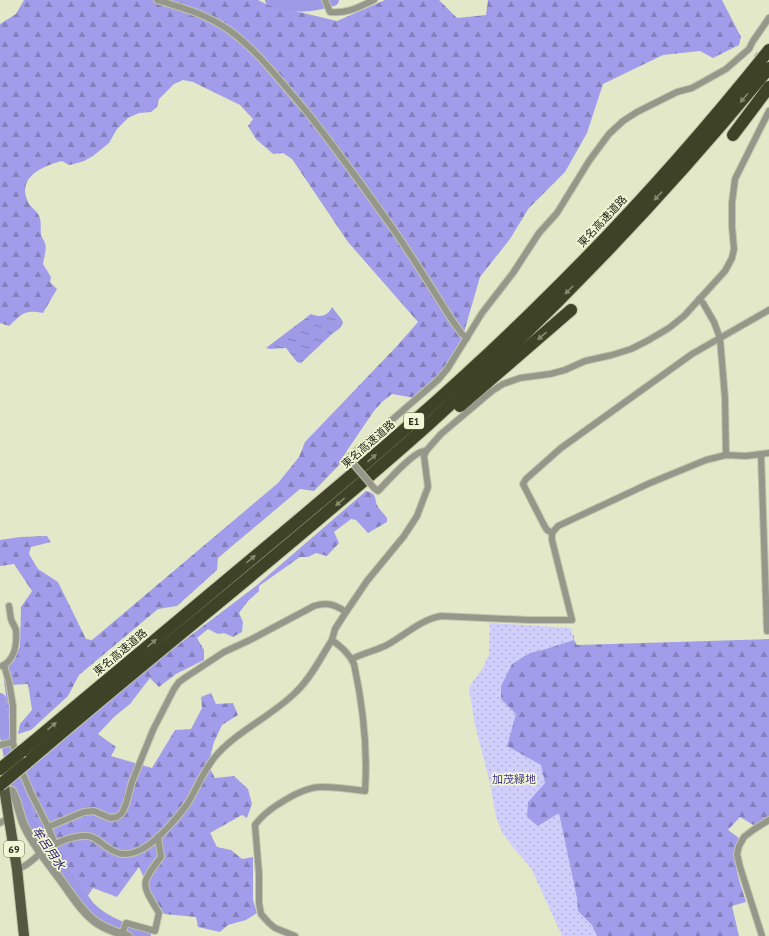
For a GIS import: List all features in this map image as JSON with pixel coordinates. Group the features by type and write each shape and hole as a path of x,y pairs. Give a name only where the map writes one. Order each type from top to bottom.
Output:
{"highway":[{"name":"東名高速道路","path":"0,769 359,469 486,356 601,242 676,160 769,50"},
{"name":"E1","path":"2,788 26,764 97,703 235,590 412,439 494,364 610,249 684,168 769,68"},
{"path":"733,135 769,87"},
{"path":"412,439 455,410 571,310"}],"main road":[{"name":"69","path":"0,762 2,788 10,818 24,936"}],"street":[{"path":"157,0 196,11 229,30 275,73 324,134 390,224 452,320 462,334 467,338"},
{"path":"325,0 330,12 340,13 357,8 374,0"},
{"path":"426,451 423,450 419,452 378,491 350,460 349,456 438,380 448,368 482,313 513,273 539,233 556,213 589,161 609,134 623,121 637,112 677,92 692,88 726,69 749,49 753,40 769,18"},
{"path":"749,49 755,54"},
{"path":"17,869 22,868 42,852 54,845 77,837 88,836 94,838 113,852 120,855 130,854 144,848 158,837 188,803 213,759 232,740 271,713 297,692 306,682 332,640 336,629 346,612 367,581 404,536 417,516 428,487 424,461 426,451 441,434 492,391 503,384 520,378 550,374 565,370 585,361 631,349 668,328 684,316 725,271 732,258 734,249 732,203 735,179 769,113"},
{"path":"700,299 714,322 720,338 725,398 726,455"},
{"path":"552,533 547,530 544,525 523,484 526,479 561,448 692,354 769,310"},
{"path":"352,659 387,645 430,618 441,616 528,620 572,620 552,540 552,533 558,526 650,483 706,460 726,455 746,456 769,453"},
{"path":"761,454 767,631"},
{"path":"48,827 84,812 94,811 110,818 117,817 122,813 132,782 153,730 174,689 186,677 224,652 314,606 322,603 333,604 346,612"},
{"path":"9,606 15,629 16,641 13,653 9,660 2,666 9,682 13,706 11,742 25,780 48,827 54,845"},
{"path":"295,936 275,928 268,923 261,914 259,903 259,874 255,825 283,801 294,795 312,789 320,787 365,791 366,770 364,721 358,685 352,659 346,650 332,640"},
{"path":"1,745 11,742"},
{"path":"2,788 12,791 23,824 80,906 92,920 112,931 124,934 126,923 155,931 159,913 147,893 144,883 148,874 161,856 158,837"},
{"path":"0,823 10,818"},
{"path":"762,936 737,854 744,837 752,830 769,820"}],"green space":[{"path":"24,0 258,0 266,4 337,21 385,0 439,0 457,18 486,15 488,0 722,0 741,37 739,45 713,58 700,51 663,55 603,84 587,133 565,172 529,208 510,239 480,277 460,346 443,371 415,398 392,394 382,402 374,411 344,455 341,463 314,491 300,489 218,558 217,570 177,606 158,609 79,675 68,696 31,730 18,734 20,724 32,710 28,684 11,685 11,709 8,716 3,670 14,661 20,646 21,607 32,591 14,564 0,566 0,540 20,537 47,536 51,542 31,547 29,554 38,569 58,582 86,639 92,640 278,483 299,457 305,442 418,322 348,242 292,159 283,153 273,154 256,139 248,126 253,119 240,105 193,82 183,80 174,84 159,99 157,107 151,112 139,113 128,118 117,129 109,143 93,156 84,161 69,165 62,161 54,163 39,170 28,180 25,187 26,195 29,204 40,218 41,235 46,245 43,264 51,277 50,282 57,289 43,313 27,312 17,318 9,326 0,323 0,24 16,14"},
{"path":"366,491 372,493 380,510 387,518 387,522 368,533 356,520 351,519 334,532 339,543 327,556 316,553 308,557 300,557 259,586 259,591 248,601 239,613 243,622 242,632 233,637 224,633 218,634 208,629 197,638 204,650 204,660 176,674 159,687 150,678 130,704 114,717 98,734 116,747 111,756 152,768 175,730 191,729 202,708 201,697 211,693 216,704 233,703 238,715 222,725 214,742 208,765 215,778 234,776 248,789 252,804 247,818 242,815 210,833 217,847 231,850 242,859 253,857 253,900 257,913 246,920 228,925 220,932 198,927 196,917 164,914 149,889 139,867 117,897 93,888 87,897 56,856 36,824 28,808 20,777 153,664 256,586"},
{"name":"加茂緑地","path":"490,623 571,628 574,640 530,653 512,664 501,686 501,699 516,714 507,746 541,765 545,783 528,802 527,817 538,826 559,813 577,898 578,911 592,925 597,936 562,936 531,868 502,832 496,817 490,783 475,725 469,689 483,668 489,654"},
{"path":"574,635 574,640 577,645 769,639 769,817 755,826 740,817 728,830 739,838 735,854 737,870 746,902 732,906 739,936 593,936 576,916 536,830 522,818 493,702 498,672 550,639"}],"water":[{"path":"332,307 343,323 340,328 301,363 297,362 286,348 266,348 311,314 321,316 326,314"}],"waterway":[{"path":"271,0 279,3 302,6 333,0"},
{"name":"牟呂用水","path":"0,699 12,768 22,801 35,833 95,913 108,922 145,936"}],"tunnel":[{"path":"755,54 763,60"}]}
